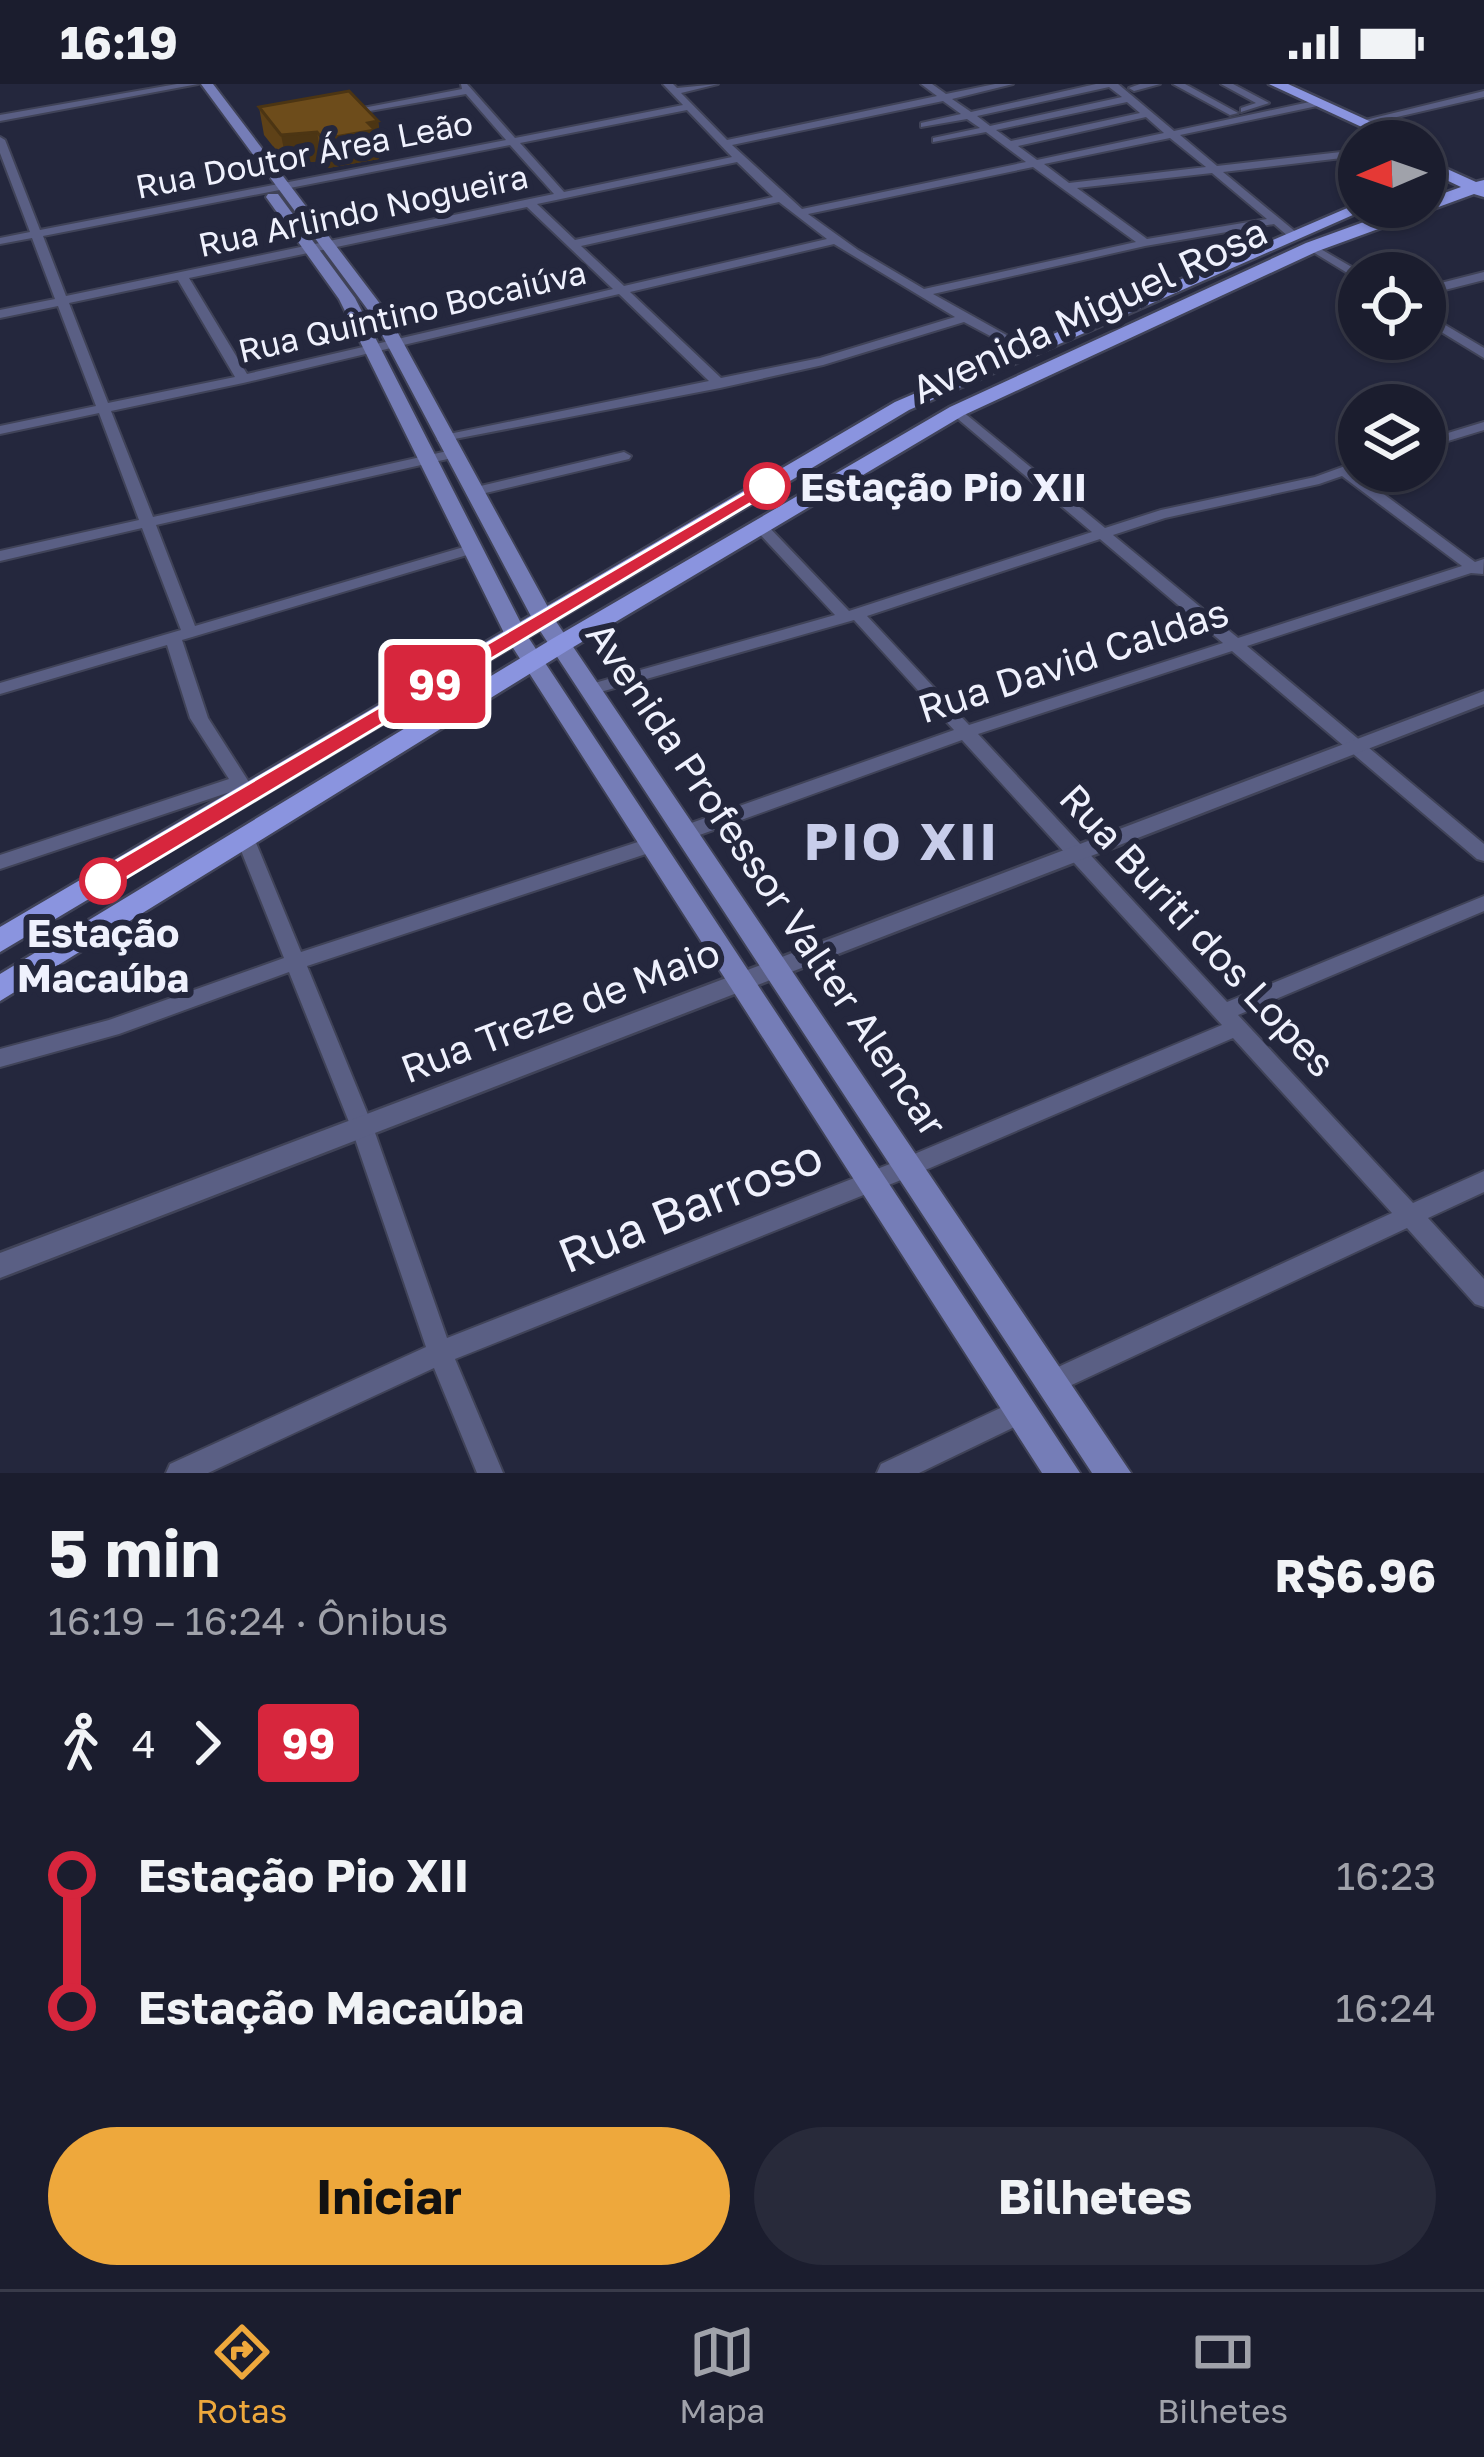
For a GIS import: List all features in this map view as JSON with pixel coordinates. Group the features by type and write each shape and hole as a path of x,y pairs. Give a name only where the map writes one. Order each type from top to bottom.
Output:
{"main road":[{"name":"Avenida Professor Valter Alencar","path":"191,84 329,245 379,313 385,347 430,458 525,649 1063,1473"},
{"name":"Avenida Professor Valter Alencar","path":"207,84 242,130 309,248 385,347 448,446 544,620 1113,1473"},
{"path":"1249,84 1338,124"},
{"path":"1279,84 1357,120"},
{"path":"1446,161 1480,179"},
{"path":"1446,173 1480,179"},
{"path":"1446,176 1450,175"},
{"name":"Avenida Miguel Rosa","path":"1446,195 1480,179"},
{"name":"Avenida Miguel Rosa","path":"0,941 243,788 525,649 561,644 957,411 1338,221"},
{"name":"Avenida Miguel Rosa","path":"0,989 245,838 525,649 544,620 902,406 1024,350 1302,241 1347,228"},
{"path":"994,1368 1029,1347"}],"street":[{"path":"0,117 191,84"},
{"path":"671,88 713,84"},
{"path":"926,84 1144,243"},
{"path":"724,144 1008,84"},
{"path":"925,125 1111,84 1130,90 1178,122 1264,103 1226,84"},
{"path":"937,140 1155,84"},
{"path":"1178,84 1233,112"},
{"path":"333,115 466,87 560,195"},
{"path":"671,88 738,159 835,240 1024,350"},
{"path":"1130,90 1148,114 1274,221 1338,263"},
{"path":"1371,120 1484,94"},
{"path":"799,213 1319,103"},
{"name":"Rua Doutor Área Leão","path":"0,241 689,107"},
{"path":"1012,144 1148,114"},
{"path":"242,130 264,127"},
{"path":"0,140 148,522 182,636 199,718 243,788 0,862"},
{"path":"1070,186 1338,155"},
{"name":"Rua Arlindo Nogueira","path":"0,314 738,159"},
{"path":"0,178 15,176"},
{"path":"573,244 782,198"},
{"path":"528,202 720,384"},
{"path":"924,293 1144,243 1274,221"},
{"name":"Rua Quintino Bocaiúva","path":"0,430 385,347 835,240"},
{"path":"182,276 243,379"},
{"path":"1446,286 1484,277"},
{"path":"0,556 430,458 448,446 890,344 967,317"},
{"path":"1446,330 1484,354"},
{"path":"957,411 1484,854"},
{"path":"1446,438 1484,426"},
{"path":"472,492 624,456"},
{"path":"590,690 851,616 1161,514 1338,472"},
{"path":"1383,492 1481,569"},
{"name":"Rua Buriti dos Lopes","path":"760,526 966,732 1484,1296"},
{"path":"0,688 472,549"},
{"name":"Rua David Caldas","path":"687,832 966,732 1481,569"},
{"name":"Rua Treze de Maio","path":"0,1266 1484,698"},
{"path":"245,838 298,961 362,1127 440,1353 490,1473"},
{"path":"0,1058 112,1028 298,961 654,844"},
{"name":"Rua Barroso","path":"179,1473 440,1353 908,1167 1484,903"},
{"path":"1052,1382 1484,1181"},
{"path":"890,1473 1022,1410"}],"building":[{"path":"349,91 378,121 368,123 375,130 323,139 317,132 281,135 259,107"}],"bus line":[{"name":"99","path":"103,881 767,486"}],"place":[{"name":"Estação Pio XII","path":"767,486"},
{"name":"Estação Macaúba","path":"103,881"}],"district":[{"name":"PIO XII","path":"902,840"}]}
